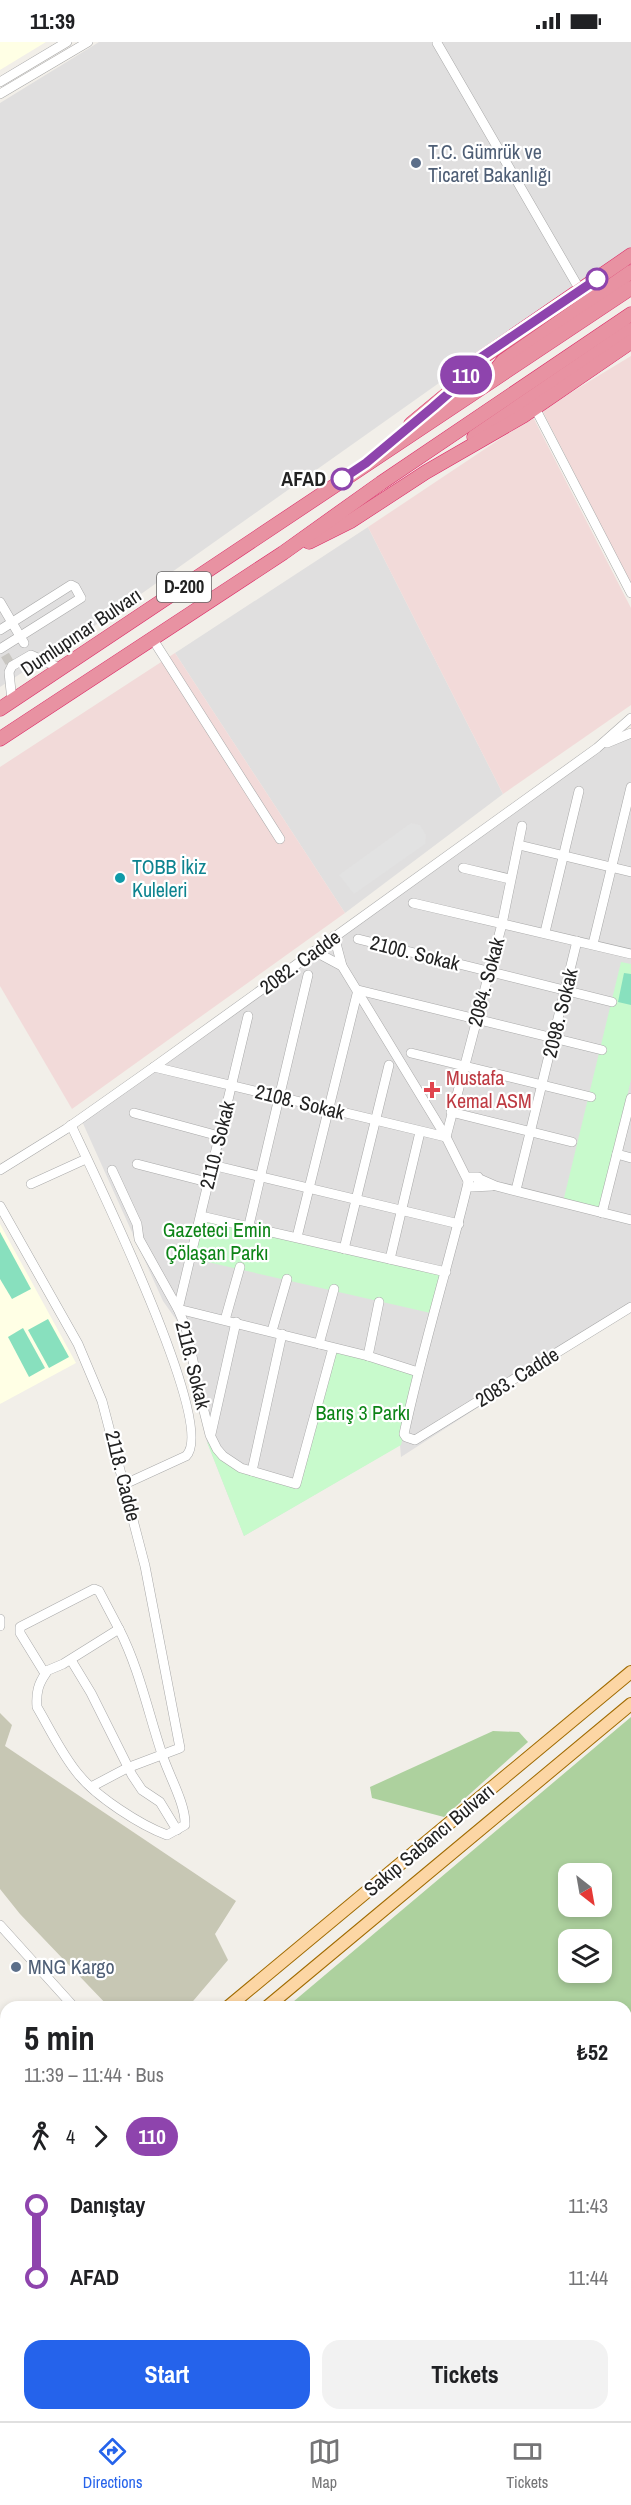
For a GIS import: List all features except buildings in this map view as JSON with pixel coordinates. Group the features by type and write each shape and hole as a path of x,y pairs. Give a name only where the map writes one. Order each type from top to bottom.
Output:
{"highway":[{"path":"366,463 452,390 480,358 631,255"},
{"name":"Dumlupınar Bulvarı","path":"483,386 502,361 631,272"},
{"name":"Dumlupınar Bulvarı","path":"0,709 631,288"},
{"path":"0,739 282,553 410,463 631,314"},
{"path":"282,553 304,545 351,521 631,330"},
{"path":"426,472 482,442 631,342"}],"main road":[{"name":"Sakıp Sabancı Bulvarı","path":"235,2001 631,1672"},
{"name":"Sakıp Sabancı Bulvarı","path":"274,2001 631,1704"}],"street":[{"path":"0,82 67,42"},
{"path":"0,94 88,42"},
{"path":"437,43 580,290"},
{"path":"535,408 631,593"},
{"path":"0,630 71,585 75,587 81,598 22,640 1,651"},
{"path":"0,602 22,640"},
{"path":"152,638 280,839"},
{"path":"12,701 9,672 12,666 31,654 62,669"},
{"name":"2082. Cadde","path":"0,1170 71,1125 154,1067 597,748 631,718"},
{"name":"2082. Cadde","path":"597,748 631,733"},
{"path":"593,944 631,788"},
{"path":"544,932 579,791"},
{"name":"2084. Sokak","path":"446,1137 502,924 522,826"},
{"path":"519,845 631,872"},
{"path":"463,868 510,879"},
{"path":"413,903 631,954"},
{"path":"334,936 342,966 460,1162 475,1182 496,1185 631,1220"},
{"name":"2100. Sokak","path":"358,939 612,1002"},
{"name":"2098. Sokak","path":"516,1190 578,941"},
{"path":"314,951 342,966"},
{"path":"249,1225 308,975"},
{"path":"358,990 476,1017 602,1050"},
{"path":"297,1238 358,990"},
{"name":"2110. Sokak","path":"178,1309 248,1016"},
{"path":"411,1053 591,1097"},
{"path":"344,1249 389,1065"},
{"name":"2108. Sokak","path":"154,1067 446,1137"},
{"path":"602,1213 630,1105"},
{"path":"134,1113 219,1136"},
{"path":"451,1113 572,1142"},
{"path":"71,1125 161,1325 178,1375 193,1438 191,1450 186,1456 125,1484"},
{"path":"390,1259 420,1132"},
{"path":"617,1154 631,1158"},
{"path":"31,1184 86,1159"},
{"path":"137,1164 207,1182"},
{"path":"212,1165 459,1224"},
{"name":"2116. Sokak","path":"112,1170 137,1224 139,1239 186,1328 210,1435 223,1456 241,1468 296,1484 333,1348"},
{"path":"178,1309 277,1332 418,1371 462,1208 475,1182"},
{"name":"2118. Cadde","path":"0,1206 86,1361 106,1412 145,1566 180,1748 162,1755"},
{"path":"201,1216 249,1225 446,1272"},
{"path":"225,1320 240,1267"},
{"path":"252,1471 287,1279"},
{"path":"319,1344 334,1289"},
{"path":"368,1356 379,1302"},
{"name":"2083. Cadde","path":"418,1371 404,1434 415,1440 631,1307"},
{"path":"210,1435 236,1322"},
{"path":"46,1673 20,1633 20,1627 94,1589 99,1591 119,1629 128,1648 186,1821 185,1825 177,1830 167,1835 152,1828 91,1787 78,1774 38,1707 36,1695 46,1673 119,1629"},
{"path":"0,1619 0,1626"},
{"path":"71,1660 91,1693 127,1768 142,1790 160,1802 177,1830"},
{"path":"91,1787 127,1768 162,1755"},
{"path":"0,1925 69,2001"}],"shaded area":[{"path":"0,42 46,42 0,70"},
{"path":"99,42 631,42 631,247 117,611 0,687 0,103"},
{"path":"631,356 631,584 542,410"},
{"path":"533,417 631,608 631,705 503,794 368,527"},
{"path":"368,527 503,794 345,913 175,653"},
{"path":"175,653 345,913 72,1109 0,986 0,767"},
{"path":"631,733 631,1309 401,1457 400,1445 244,1536 207,1442 180,1325 163,1301 81,1119 597,748"},
{"path":"411,823 420,825 426,835 425,844 354,894 339,875"},
{"path":"0,1224 76,1363 0,1404"},
{"path":"0,1713 12,1725 5,1746 236,1901 215,1934 228,1960 193,2001 103,2001 20,1914 0,1889"}],"green space":[{"path":"621,962 631,964 631,1079 602,1213 563,1202"},
{"path":"624,973 631,974 631,1005 618,1002"},
{"name":"Gazeteci Emin Çölaşan Parkı","path":"201,1216 446,1272 435,1314 190,1258"},
{"path":"0,1232 31,1289 12,1299 0,1279"},
{"path":"48,1319 69,1357 49,1368 28,1330"},
{"path":"23,1328 45,1368 29,1377 8,1337"},
{"name":"Barış 3 Parkı","path":"333,1348 418,1372 401,1445 244,1536 207,1442 241,1468 296,1483"},
{"path":"631,1717 631,2001 294,2001"},
{"path":"493,1731 519,1732 528,1742 444,1817 372,1798 370,1787"}],"tunnel":[{"path":"5,655 11,665"}],"bus line":[{"name":"110","path":"342,479 366,463 457,386 480,358 597,279"}],"place":[{"name":"T.C. Gümrük ve Ticaret Bakanlığı","path":"416,163"},
{"name":"AFAD","path":"342,479"},
{"name":"TOBB İkiz Kuleleri","path":"120,878"},
{"name":"Mustafa Kemal ASM","path":"432,1090"},
{"name":"MNG Kargo","path":"16,1967"}]}
